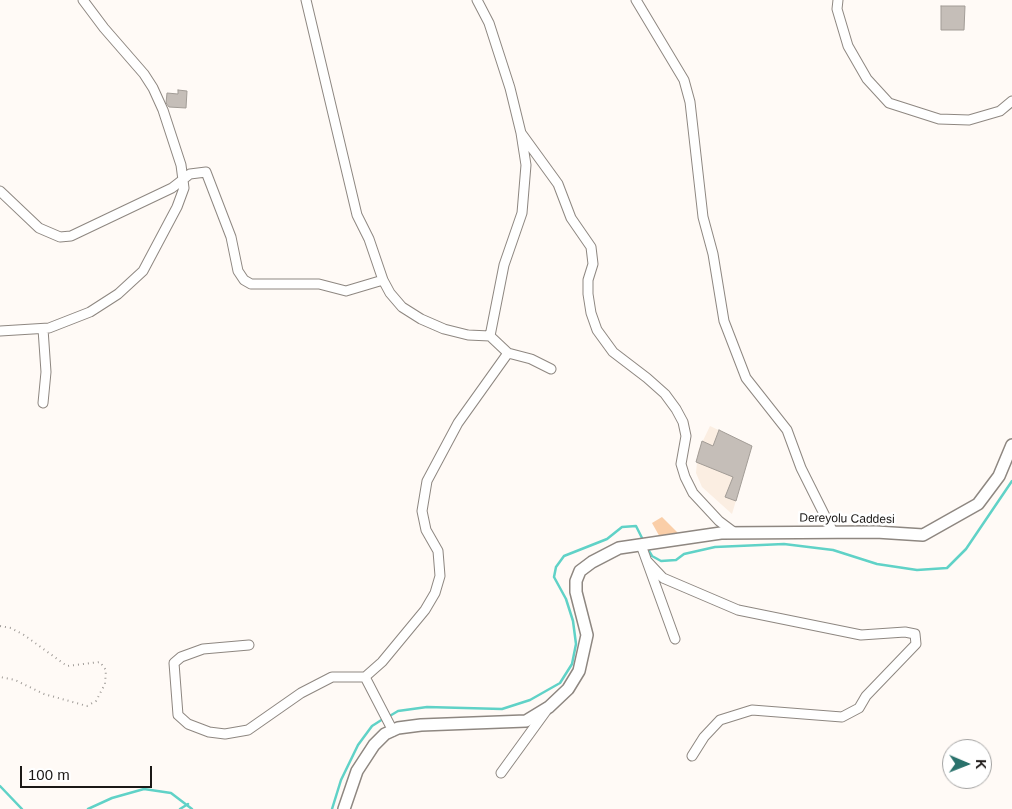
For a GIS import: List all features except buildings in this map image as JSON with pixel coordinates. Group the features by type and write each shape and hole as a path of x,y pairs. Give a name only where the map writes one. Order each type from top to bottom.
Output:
{"main road":[{"name":"Dereyolu Caddesi","path":"391,726 526,721 549,707 568,689 579,671 584,655 587,635 576,592 576,581 580,571 592,562 619,548 736,533 833,532 922,535 978,504 999,476 1012,446"},
{"path":"344,809 350,788 366,757 391,726"}],"street":[{"path":"0,331 43,329 90,312 133,282 143,270 177,208 184,188 184,180 163,110 153,88 144,74 104,28 83,0"},
{"path":"306,0 358,215 369,239 383,280 390,293 402,307 421,319 460,332 490,336 508,353 531,359 551,369"},
{"path":"477,0 489,23 522,133 526,165 522,213 504,265 490,336"},
{"path":"636,0 684,80 690,102 703,217 713,254 724,321 746,378 787,430 801,468 833,532"},
{"path":"838,0 837,9 848,46 868,79 889,104 939,119 969,120 1000,111 1012,101"},
{"path":"522,133 558,184 571,218 591,247 593,264 588,280 588,294 591,313 597,330 613,352 647,378 665,394 676,408 683,422 686,436 681,464 685,477 693,493 719,521 736,533"},
{"path":"0,191 39,228 60,237 71,236 184,180 190,174 206,172 231,237 238,271 251,284 319,284 346,291 383,280"},
{"path":"43,329 46,372 43,403"},
{"path":"249,645 204,650 181,656 174,663 178,715 188,724 209,732 225,734 248,730 301,693 332,677 365,677 374,671 425,610 435,592 440,576 438,550 426,530 422,511 427,481 458,423 508,353"},
{"path":"641,545 675,639"},
{"path":"647,561 663,578 738,610 861,635 905,632 915,634 916,644 866,696 859,708 842,717 752,710 720,720 704,737 692,756"},
{"path":"365,677 391,726"},
{"path":"501,773 549,707"}],"path":[{"path":"0,626 11,628 24,635 67,666 100,662 106,670 105,684 96,702 87,706 44,694 15,680 0,677"}],"shaded area":[{"path":"710,426 752,446 732,514 702,487 696,473 698,451"},
{"path":"662,517 681,536 661,539 652,523"}],"waterway":[{"path":"646,546 652,556 661,561 676,560 684,554 715,547 784,544 833,550 877,564 917,570 947,568 966,549 1012,481"},
{"path":"388,717 398,711 427,707 502,709 530,700 560,683 572,664 576,644 573,621 566,599 554,577 556,567 564,556 607,539 622,527 636,526 644,542"},
{"path":"332,809 341,780 358,745 372,726 383,719"},
{"path":"0,786 22,809"},
{"path":"88,809 112,798 144,789 171,793 192,809"},
{"path":"180,809 188,804"}]}
